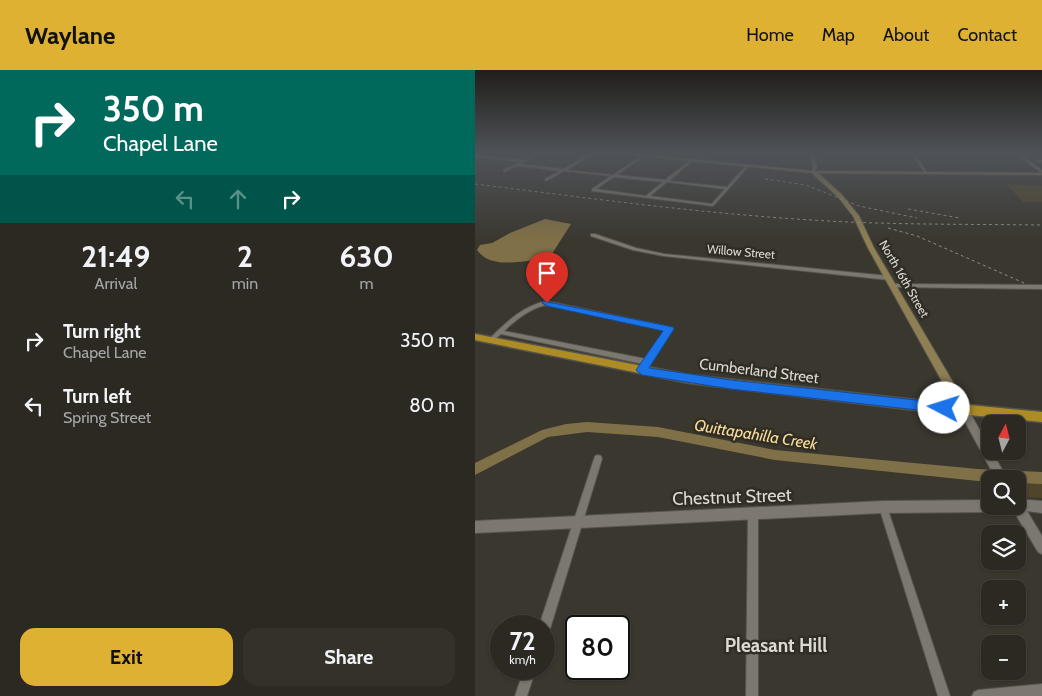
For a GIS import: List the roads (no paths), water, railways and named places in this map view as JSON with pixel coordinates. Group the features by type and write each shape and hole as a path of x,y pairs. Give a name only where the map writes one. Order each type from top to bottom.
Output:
{"highway":[{"name":"Cumberland Street","path":"475,337 645,366 731,384 1042,417"}],"main road":[{"name":"North 16th Street","path":"825,182 849,206 963,409"}],"street":[{"path":"603,182 593,190 713,205 733,182"},
{"path":"647,197 665,182"},
{"path":"677,182 728,188"},
{"name":"Willow Street","path":"593,235 664,256 891,282 1042,287"},
{"path":"491,340 517,316 535,305 547,303 669,329 645,366 500,332"},
{"path":"963,409 998,470"},
{"path":"549,615 580,521 598,459"},
{"name":"Chestnut Street","path":"475,527 883,507 981,506"},
{"path":"883,507 944,696"},
{"path":"1026,507 1042,508"},
{"path":"752,696 753,513"},
{"path":"1022,515 1042,548"},
{"path":"521,696 526,680"},
{"path":"978,696 1042,690"}],"waterway":[{"name":"Quittapahilla Creek","path":"475,469 546,433 587,427 658,432 775,455 978,475 1042,478"}],"railway":[{"path":"787,182 806,185 859,206 917,218"},
{"path":"475,184 643,205 769,217 869,223 1042,225"},
{"path":"908,209 960,218"},
{"path":"888,228 917,236 1024,283"}],"district":[{"name":"Pleasant Hill","path":"776,645"}]}
